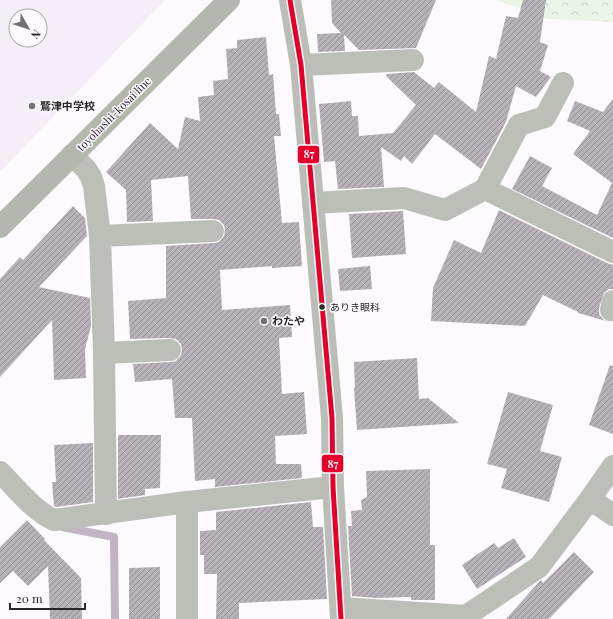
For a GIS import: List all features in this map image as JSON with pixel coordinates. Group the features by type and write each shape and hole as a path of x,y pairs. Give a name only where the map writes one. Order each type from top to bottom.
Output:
{"main road":[{"name":"toyohashi-kosai line","path":"0,227 229,0"},
{"path":"290,0 301,65 332,418 333,487 341,614"}],"street":[{"path":"301,65 413,60"},
{"path":"313,203 404,198 446,210 485,190 520,125 545,117 563,82"},
{"path":"72,156 86,169 91,177 94,186 100,236 104,353 106,514"},
{"path":"485,190 613,252"},
{"path":"100,236 213,231"},
{"path":"613,301 611,310 613,310"},
{"path":"104,353 170,350"},
{"path":"341,614 468,618 539,566 613,466"},
{"path":"0,472 38,510 45,516 54,520 187,502 333,487"},
{"path":"590,499 613,515"},
{"path":"187,502 187,619"}],"shaded area":[{"name":"鷲津中学校","path":"0,0 165,0 0,172"}],"green space":[{"path":"497,0 613,0 613,22 548,19"}],"building":[{"path":"331,0 436,0 416,48 359,50 344,35 345,51 318,52 317,34 341,33 332,23"},
{"path":"523,0 546,0 540,42 548,45 540,71 551,77 536,97 516,86 506,122 481,169 435,134 412,164 404,156 401,161 381,147 384,187 338,189 335,161 324,162 319,104 351,101 352,116 358,116 359,136 393,133 416,105 386,76 387,74 414,72 434,88 439,82 476,112 489,56 496,59 506,16 518,18"},
{"path":"266,37 269,75 273,74 276,114 279,114 281,136 274,136 282,223 299,222 302,266 272,268 272,266 220,270 222,310 290,305 292,337 279,338 282,394 304,392 307,434 275,436 276,464 301,464 302,478 215,487 215,479 195,481 192,418 175,418 172,379 135,382 133,364 176,361 181,355 181,344 176,339 169,338 130,339 128,301 166,298 166,246 219,242 224,236 224,225 219,220 191,219 188,176 151,180 153,221 127,222 126,190 106,172 150,123 178,149 185,117 200,121 198,97 214,95 213,81 228,79 226,49 237,48 237,40"},
{"path":"613,99 613,238 512,189 530,156 552,168 542,186 597,215 612,183 573,154 590,131 567,121 575,101 603,112"},
{"path":"73,206 85,218 87,236 39,287 90,298 91,326 85,349 86,378 54,380 52,320 0,377 0,279 20,257 23,260"},
{"path":"499,210 613,265 613,289 609,289 604,293 599,308 599,314 604,320 613,323 578,313 543,295 525,326 431,321 433,288 454,240 481,253"},
{"path":"403,211 406,254 352,258 349,214"},
{"path":"370,266 372,289 340,291 338,269"},
{"path":"417,358 419,399 428,398 459,423 357,430 354,362"},
{"path":"610,365 613,366 613,434 589,425"},
{"path":"508,392 553,405 540,451 562,457 549,502 501,488 507,469 487,464"},
{"path":"118,435 161,435 160,488 145,489 145,495 118,499"},
{"path":"93,443 93,502 54,506 52,482 56,482 54,445"},
{"path":"430,469 430,545 435,545 435,600 411,600 411,597 376,598 352,596 348,526 352,526 351,511 362,510 361,500 367,497 366,471"},
{"path":"311,502 313,527 323,527 327,599 239,603 239,619 216,619 217,574 204,574 204,555 200,555 200,531 216,530 216,512"},
{"path":"27,520 81,578 82,619 50,619 48,566 28,586 13,571 0,583 0,547"},
{"path":"514,538 526,557 477,589 462,565 494,543 498,548"},
{"path":"574,552 594,572 549,619 506,619 541,580 543,583"},
{"path":"160,567 160,619 129,619 129,568"}],"waterway":[{"path":"62,527 114,537 115,619"}],"transit line":[{"name":"87","path":"290,0 301,65 332,418 333,487 341,619"}],"place":[{"name":"鷲津中学校","path":"32,106"},
{"name":"ありき眼科","path":"322,307"},
{"name":"わたや","path":"264,321"}]}
